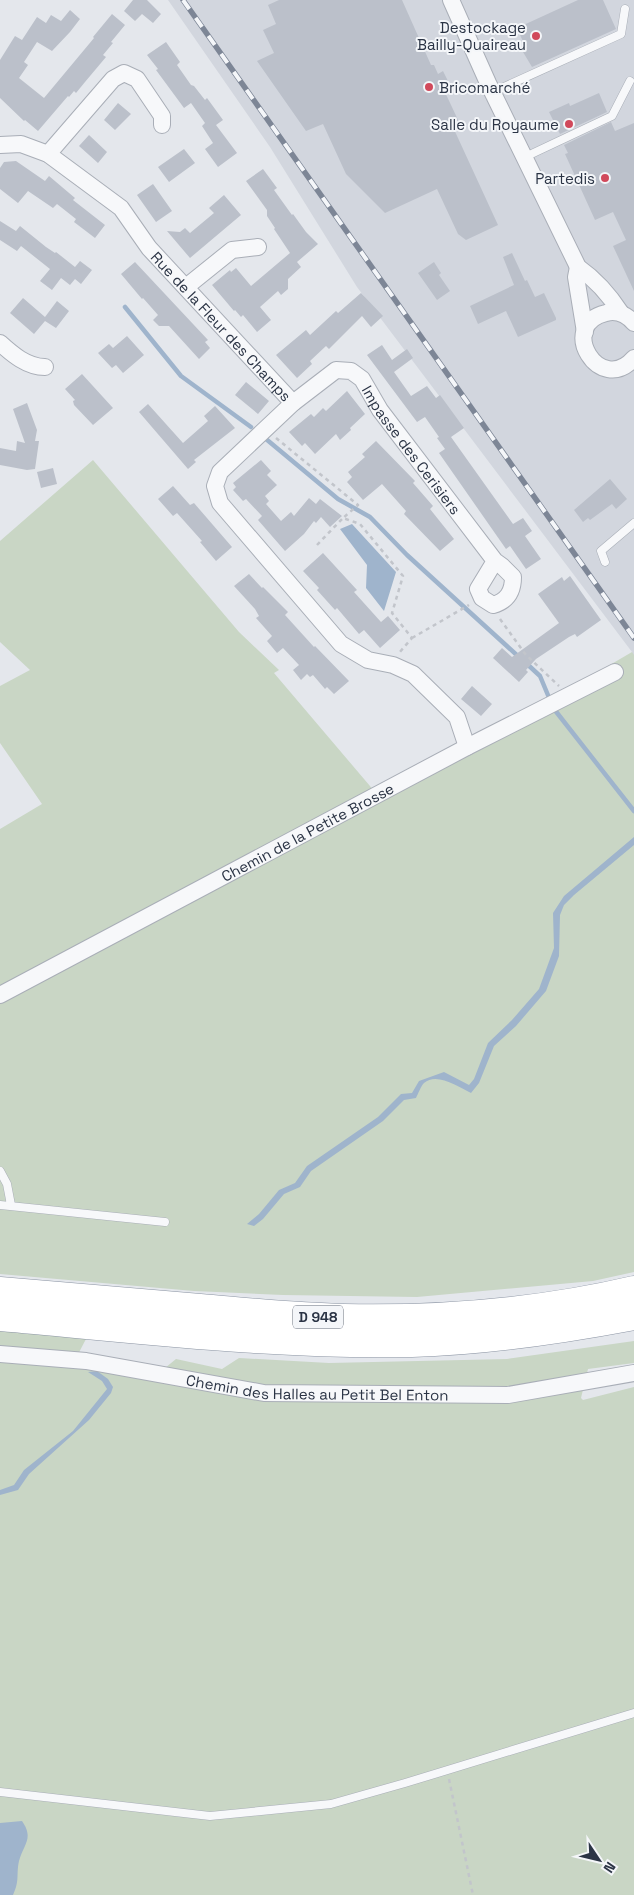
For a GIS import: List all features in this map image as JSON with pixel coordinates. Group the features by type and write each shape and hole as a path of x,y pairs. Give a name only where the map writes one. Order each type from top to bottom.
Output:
{"highway":[{"name":"D 948","path":"0,1291 265,1314 344,1318 452,1316 505,1312 558,1305 634,1290"},
{"name":"D 948","path":"0,1317 225,1337 359,1343 413,1343 520,1335 634,1316"}],"street":[{"path":"451,0 493,92 578,267 589,274 614,302 620,313 634,323"},
{"path":"48,154 113,79 124,73 137,79 162,116 162,125"},
{"name":"Rue de la Fleur des Champs","path":"0,145 21,144 48,154 121,208 149,248 293,402 220,472 215,486 220,503 342,644 368,660 413,674 420,680 457,717 467,747"},
{"path":"186,287 232,250 258,247"},
{"path":"578,267 576,277 584,332 584,347 592,361 605,368 627,369 634,358"},
{"path":"584,332 590,322 599,315 609,312 620,313"},
{"path":"0,343 11,353 35,367 45,367"},
{"name":"Impasse des Cerisiers","path":"293,402 336,370 351,371 362,379 380,410 494,561 513,577 513,588 504,602 493,605"},
{"path":"493,605 482,598 478,589 494,561"},
{"name":"Chemin de la Petite Brosse","path":"0,995 467,747 615,672"},
{"name":"Chemin des Halles au Petit Bel Enton","path":"0,1354 86,1361 264,1393 508,1395 634,1373"}],"lane":[{"path":"493,92 621,34 625,9"},
{"path":"525,157 612,116 630,81"},
{"path":"605,562 601,551 634,523"},
{"path":"0,1171 7,1184 11,1205"},
{"path":"0,1205 166,1222"},
{"path":"0,1792 210,1816 331,1804 634,1713"}],"path":[{"path":"267,428 275,437 358,505 317,545"},
{"path":"343,518 360,524 402,576 392,613 412,638"},
{"path":"382,663 390,655 395,657 412,638 474,603"},
{"path":"493,605 526,655 569,696"},
{"path":"447,1770 472,1895"}],"shaded area":[{"path":"168,0 634,0 634,662 632,652 357,287 270,147"}],"green space":[{"path":"93,460 239,632 279,670 274,673 381,799 632,652 634,655 634,1272 593,1281 417,1297 283,1295 194,1291 0,1274 0,829 42,804 0,743 0,686 30,670 0,642 0,541"},
{"path":"0,1327 86,1339 74,1362 154,1377 176,1359 222,1369 239,1358 329,1363 507,1359 634,1341 634,1363 588,1369 581,1398 583,1400 634,1387 634,1895 0,1895"}],"water":[{"path":"352,524 396,572 384,611 366,588 367,565 340,529"},
{"path":"634,837 634,845 564,905 560,915 559,956 546,991 516,1026 494,1046 479,1083 471,1093 448,1082 435,1079 429,1080 424,1083 416,1098 404,1100 383,1121 311,1171 300,1187 284,1194 263,1219 254,1226 247,1224 259,1214 279,1190 295,1183 307,1166 378,1117 401,1094 412,1093 419,1081 444,1072 469,1085 474,1079 488,1043 512,1020 539,989 554,948 553,913 564,896"},
{"path":"97,1371 108,1379 113,1387 111,1393 89,1420 29,1474 18,1490 0,1495 0,1490 14,1485 24,1470 73,1431 107,1389 102,1381 88,1372"},
{"path":"22,1821 26,1827 28,1837 19,1861 15,1890 13,1895 0,1895 0,1823"}],"building":[{"path":"133,0 147,0 161,14 153,23 142,14 135,21 124,11"},
{"path":"279,0 402,0 431,65 434,65 438,74 443,71 450,85 443,88 459,122 452,125 498,225 466,240 458,234 437,189 385,213 346,174 323,124 306,131 257,61 274,53 263,30 276,24 268,5"},
{"path":"578,0 603,0 616,29 532,67 523,52 525,46 517,28"},
{"path":"70,10 80,19 52,51 37,42 24,62 28,65 19,78 44,98 112,14 125,25 103,55 106,57 76,93 74,91 68,96 38,131 24,121 0,98 0,60 15,36 22,40 37,17 46,23 51,15 61,21"},
{"path":"166,42 180,62 177,65 191,85 194,86 205,100 207,98 223,120 216,125 237,153 218,167 205,149 213,143 202,126 205,123 191,103 184,108 147,55"},
{"name":"Salle du Royaume","path":"599,93 607,112 560,134 549,112 569,103 570,106"},
{"path":"118,103 131,114 115,130 104,120"},
{"name":"Partedis","path":"611,122 615,131 634,123 634,291 613,246 626,240 613,212 595,220 565,154 568,153 564,145"},
{"path":"89,135 107,152 98,163 79,146"},
{"path":"184,149 195,163 169,182 158,167"},
{"path":"16,161 45,181 49,176 75,198 73,200 105,225 95,238 74,222 76,219 57,204 53,208 28,191 18,203 0,189 0,168 4,162"},
{"path":"263,169 277,188 274,190 292,215 318,244 297,262 301,267 288,279 288,289 281,295 278,291 260,307 271,320 257,332 243,315 241,317 234,311 212,285 230,270 231,272 236,268 251,286 290,253 267,216 267,210 246,181"},
{"path":"153,184 172,211 156,222 137,195"},
{"path":"224,195 241,215 190,258 167,231 180,232 185,228 190,233 214,213 209,208"},
{"path":"0,221 16,231 20,226 75,267 80,261 92,270 81,284 75,279 70,285 61,278 52,290 40,281 50,269 21,246 17,251 0,240"},
{"path":"512,253 535,297 544,293 556,318 556,320 518,337 506,311 478,324 470,306 514,285 503,257"},
{"path":"135,262 208,340 205,342 210,348 199,359 169,326 159,326 153,320 158,315 121,274"},
{"path":"434,262 441,273 439,275 450,291 437,300 418,273"},
{"path":"361,293 383,316 371,327 362,316 329,349 326,346 310,361 312,364 297,378 276,355 306,330 310,335 336,311 338,313"},
{"path":"23,298 45,317 57,301 69,311 56,328 45,321 34,334 10,313"},
{"path":"127,336 144,355 123,373 116,365 112,368 98,353 109,344 113,348"},
{"path":"382,345 392,360 407,349 413,358 394,372 411,396 427,386 436,398 440,395 464,428 451,437 513,524 523,518 532,531 525,536 541,559 526,569 510,546 506,549 439,453 445,449 425,417 417,422 367,355"},
{"path":"82,374 113,408 93,425 74,405 73,401 75,400 65,389"},
{"path":"246,382 269,401 258,414 235,395"},
{"path":"347,391 365,414 340,440 336,434 315,454 305,443 302,446 289,432 311,414 314,417 323,408 326,411"},
{"path":"27,403 37,430 35,441 39,441 35,469 27,470 0,465 0,448 16,451 17,441 25,443 13,409"},
{"path":"148,404 183,443 208,421 204,416 215,406 235,428 194,460 196,462 188,469 139,412"},
{"path":"376,441 415,481 413,483 433,506 430,509 454,539 440,551 404,514 406,511 382,484 363,500 347,482 352,477 348,472 365,457 362,454"},
{"path":"261,460 271,471 267,475 277,485 265,496 269,501 266,504 281,521 291,512 294,516 309,498 316,504 320,499 342,516 330,527 321,517 316,523 314,521 304,534 285,551 258,520 262,516 246,499 243,501 233,490 236,487 233,483"},
{"path":"53,468 57,484 41,488 37,472"},
{"path":"610,479 627,499 616,509 612,504 590,520 588,518 583,522 574,510"},
{"path":"173,486 190,505 194,503 232,547 216,561 200,542 202,541 177,513 173,516 158,499"},
{"path":"323,553 357,590 354,592 381,622 388,616 400,630 380,648 364,630 359,634 337,608 335,610 317,590 319,588 303,571"},
{"path":"249,574 288,612 285,615 349,681 334,694 327,687 325,689 313,675 310,677 307,674 301,680 293,670 299,665 283,648 277,653 267,641 272,636 256,618 259,616 255,609 234,586"},
{"path":"570,576 601,620 577,637 575,634 569,637 536,659 526,670 528,672 519,682 493,658 502,648 512,657 559,623 538,594 562,577 564,581"},
{"path":"472,686 492,704 481,716 461,699"}],"waterway":[{"path":"125,307 181,376 251,427"},
{"path":"266,439 338,499 370,517 407,555 520,658"},
{"path":"526,663 540,676 550,700"},
{"path":"554,709 634,811"}],"railway":[{"path":"183,0 634,638"}],"place":[{"name":"Destockage Bailly-Quaireau","path":"536,36"},
{"name":"Bricomarché","path":"429,87"},
{"name":"Salle du Royaume","path":"569,124"},
{"name":"Partedis","path":"605,178"}]}
